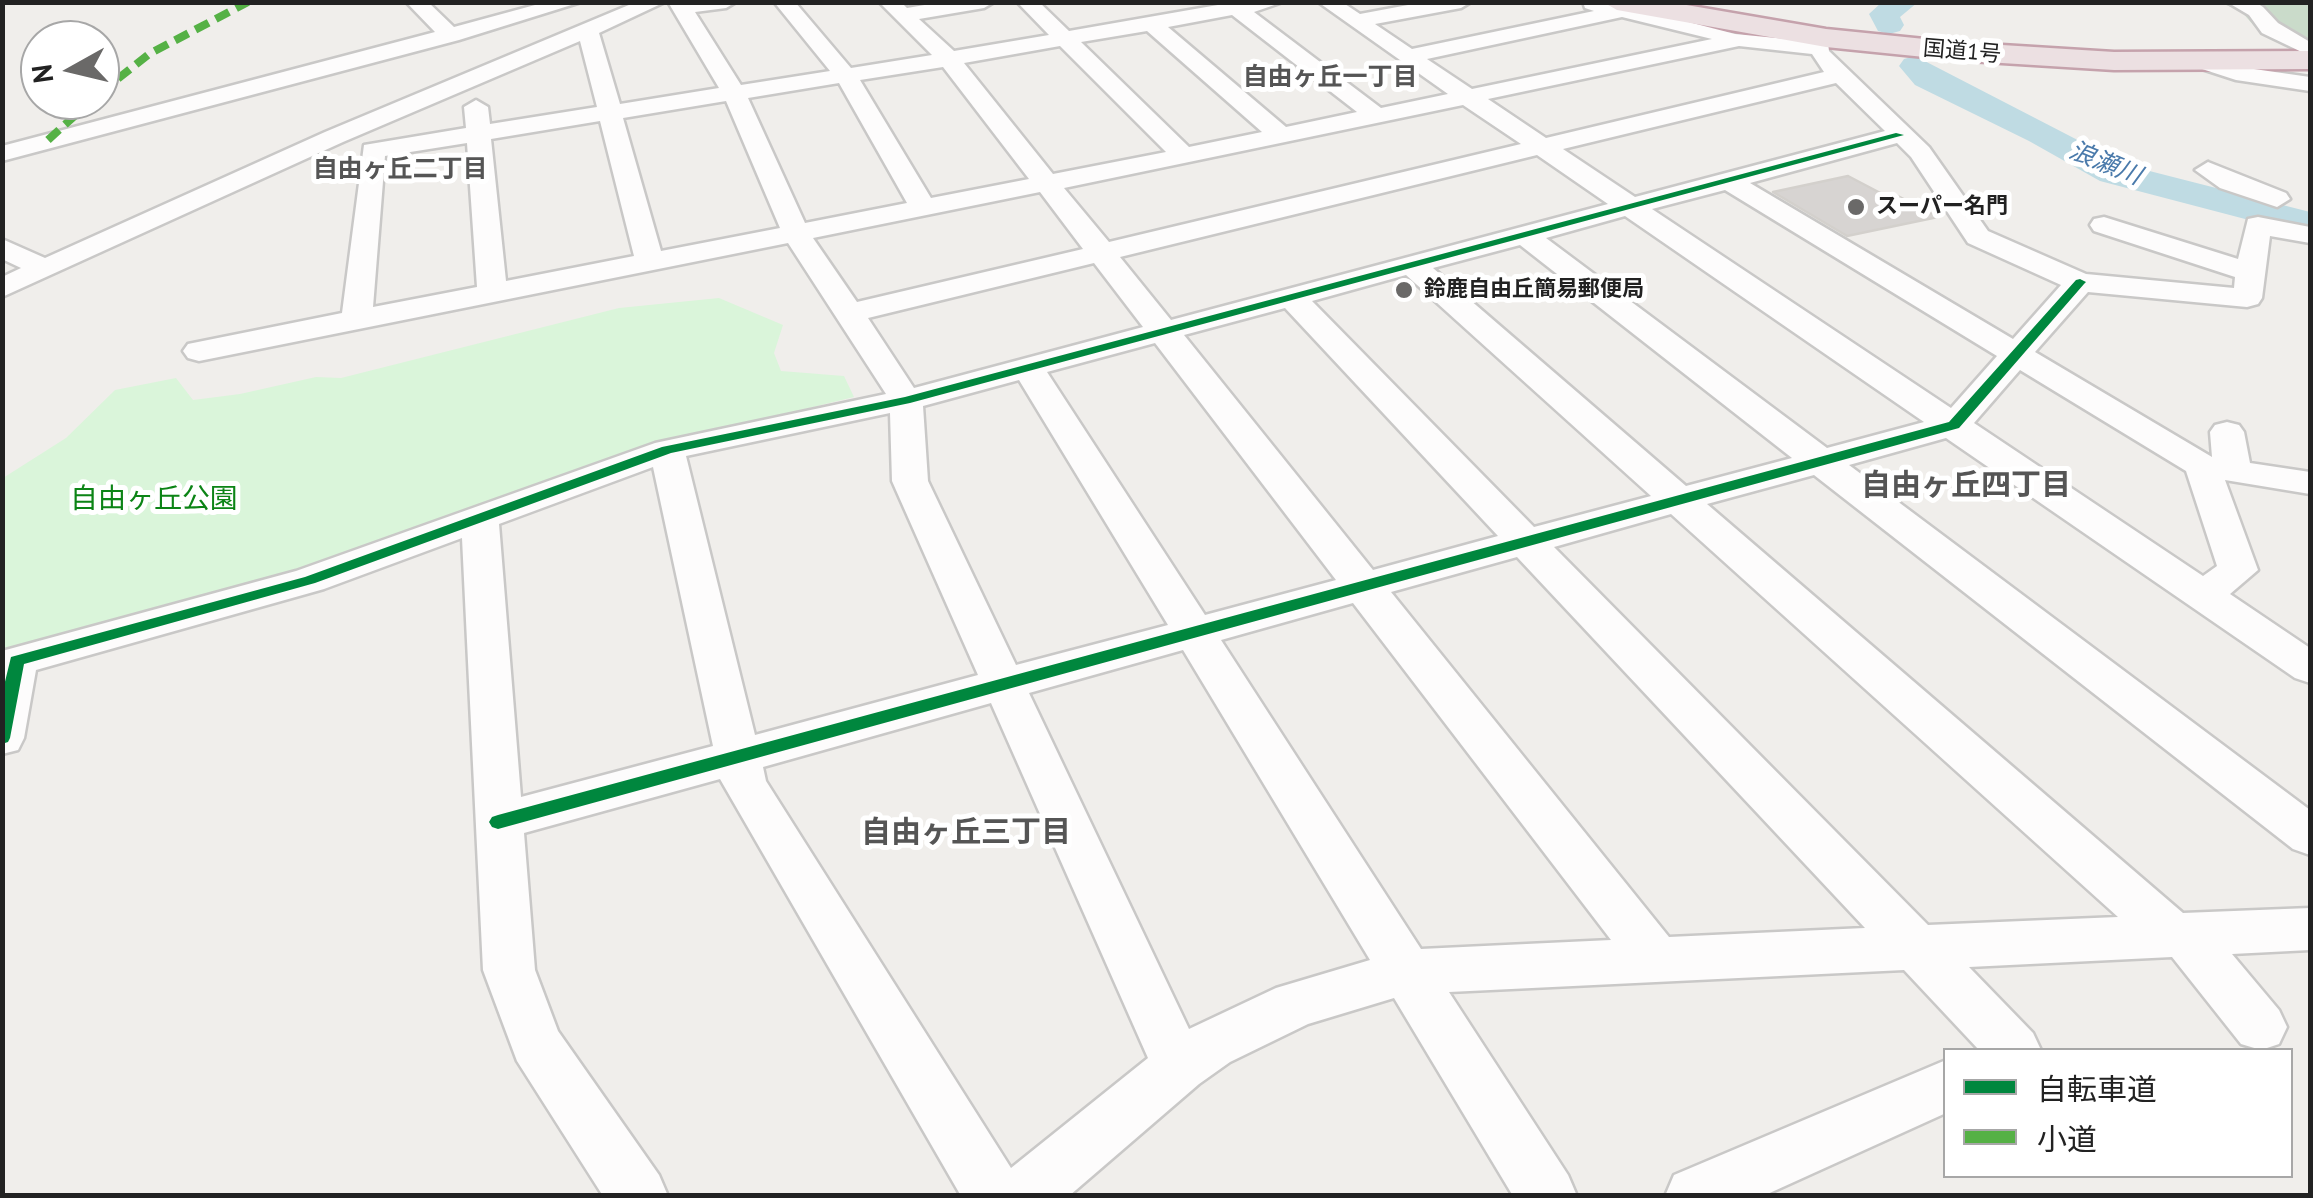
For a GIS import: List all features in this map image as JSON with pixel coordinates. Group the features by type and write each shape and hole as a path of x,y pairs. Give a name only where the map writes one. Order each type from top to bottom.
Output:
{"highway":[{"name":"国道1号","path":"1660,2 1825,39 2172,53 2310,50"},
{"name":"国道1号","path":"1601,5 1825,39 2032,57 2207,63 2310,60"}],"street":[{"path":"416,2 451,35"},
{"path":"2,154 571,2"},
{"path":"2,288 334,138 655,2"},
{"path":"726,2 680,5 734,93 796,232 906,400 910,482 1178,1066"},
{"path":"784,2 846,76 923,208"},
{"path":"896,9 984,2"},
{"path":"1027,2 1184,156"},
{"path":"334,138 374,150 846,76 1273,2"},
{"path":"1328,2 2310,668"},
{"path":"1356,21 1460,2"},
{"path":"2237,2 2256,11 2270,28 2310,50"},
{"path":"1408,56 1601,5 1739,40"},
{"path":"896,9 949,59 1655,958"},
{"path":"1237,9 1377,116"},
{"path":"1152,24 1281,136"},
{"path":"588,30 650,262"},
{"path":"199,351 1184,156 1739,40 1825,39 1821,56 1920,152 1978,237 1990,246 2080,282 2246,298 2266,210 2310,187"},
{"path":"2207,63 2236,73 2310,84"},
{"path":"848,314 1840,75"},
{"path":"474,78 492,293"},
{"path":"2,738 16,661 480,530 670,462 1899,135"},
{"path":"357,319 374,150"},
{"path":"2208,170 2310,236"},
{"path":"1729,181 2017,357 2218,469 2310,483"},
{"path":"2266,210 2310,209"},
{"path":"2104,225 2250,272"},
{"path":"1526,236 2310,836"},
{"path":"2,247 43,268"},
{"path":"1414,267 2178,934 2260,1027"},
{"path":"498,822 1954,425 2080,282"},
{"path":"1292,298 2012,1048"},
{"path":"1029,368 1547,1196"},
{"path":"2197,591 2218,585 2238,570 2218,469 2227,432"},
{"path":"670,462 744,784 994,1196"},
{"path":"480,530 509,970 536,1044 638,1196"},
{"path":"1024,1196 1178,1066 1212,1044 1295,1006 1368,980 1405,972 2310,929"},
{"path":"1695,1196 1943,1087"}],"green space":[{"path":"2221,3 2310,3 2310,41 2278,43 2241,11"},
{"name":"自由ヶ丘公園","path":"719,298 783,325 774,353 781,371 844,376 854,397 666,443 617,465 267,581 3,653 3,478 66,438 115,390 176,378 193,400 240,394 316,377 341,378 619,308"}],"building":[{"name":"スーパー名門","path":"1848,176 1938,217 1847,236 1773,192"}],"waterway":[{"name":"浪瀬川","path":"1889,25 1884,14 1904,2"},
{"name":"浪瀬川","path":"1915,66 1927,78 2042,133 2113,173 2310,224"}],"marked path":[{"path":"120,77 149,54 248,2"},
{"path":"48,140 70,120"}],"cycle path":[{"path":"2,738 17,661 310,580 667,450 906,400 1899,135"},
{"path":"498,822 1954,425 2080,282"}],"place":[{"name":"スーパー名門","path":"1856,207"},
{"name":"鈴鹿自由丘簡易郵便局","path":"1404,290"}],"district":[{"name":"自由ヶ丘一丁目","path":"1330,78"},
{"name":"自由ヶ丘二丁目","path":"400,170"},
{"name":"自由ヶ丘四丁目","path":"1966,486"},
{"name":"自由ヶ丘三丁目","path":"966,833"}]}
